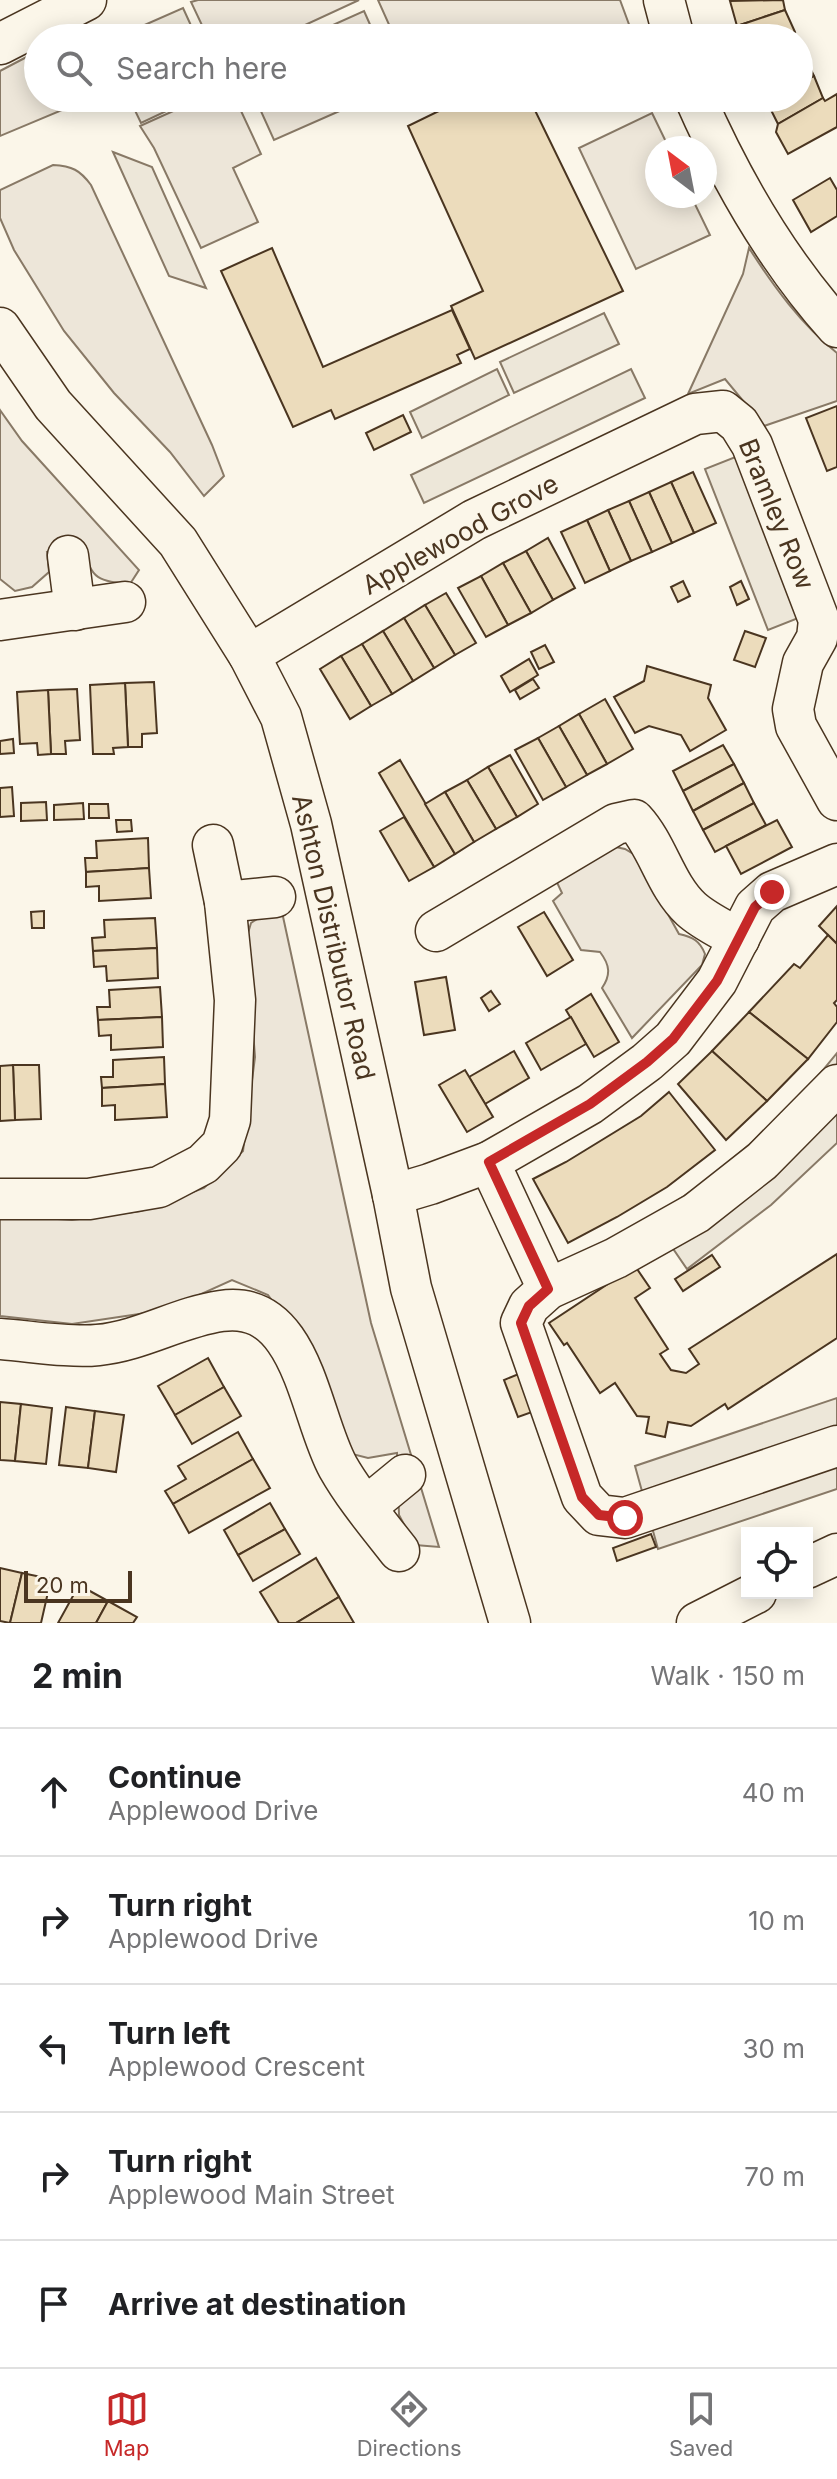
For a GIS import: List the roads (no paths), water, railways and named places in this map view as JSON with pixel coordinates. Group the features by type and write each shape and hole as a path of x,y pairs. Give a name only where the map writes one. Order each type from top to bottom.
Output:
{"street":[{"path":"39,24 86,0"},
{"path":"664,0 670,24"},
{"path":"0,44 24,32"},
{"path":"701,112 745,198 829,305"},
{"name":"Ashton Distributor Road","path":"0,328 53,405 178,542 249,655 281,717 311,824 415,1303 510,1623"},
{"name":"Applewood Grove","path":"249,655 474,520 695,414 723,411"},
{"name":"Bramley Row","path":"723,411 739,424 752,445 819,620 817,638 803,663 793,709 796,726 837,800"},
{"path":"68,556 75,610"},
{"path":"0,620 125,602"},
{"path":"436,931 616,824 634,820 647,834 675,889 691,909 739,939"},
{"path":"0,1199 89,1199 159,1187 203,1164 222,1145 230,1120 235,1000 225,902 213,845"},
{"path":"393,1195 489,1162 590,1104 647,1062 673,1039 717,981 755,907 772,892 837,864"},
{"path":"225,902 275,897"},
{"path":"837,1085 762,1161 696,1213 616,1258 548,1289 529,1306 521,1323 582,1497 599,1515 625,1518 837,1446"},
{"path":"489,1162 548,1289"},
{"path":"0,1339 97,1346 151,1333 202,1314 249,1310 271,1326 292,1348 338,1466 399,1551"},
{"path":"366,1507 405,1475"},
{"path":"813,1565 837,1554"},
{"path":"697,1623 744,1599"}]}
